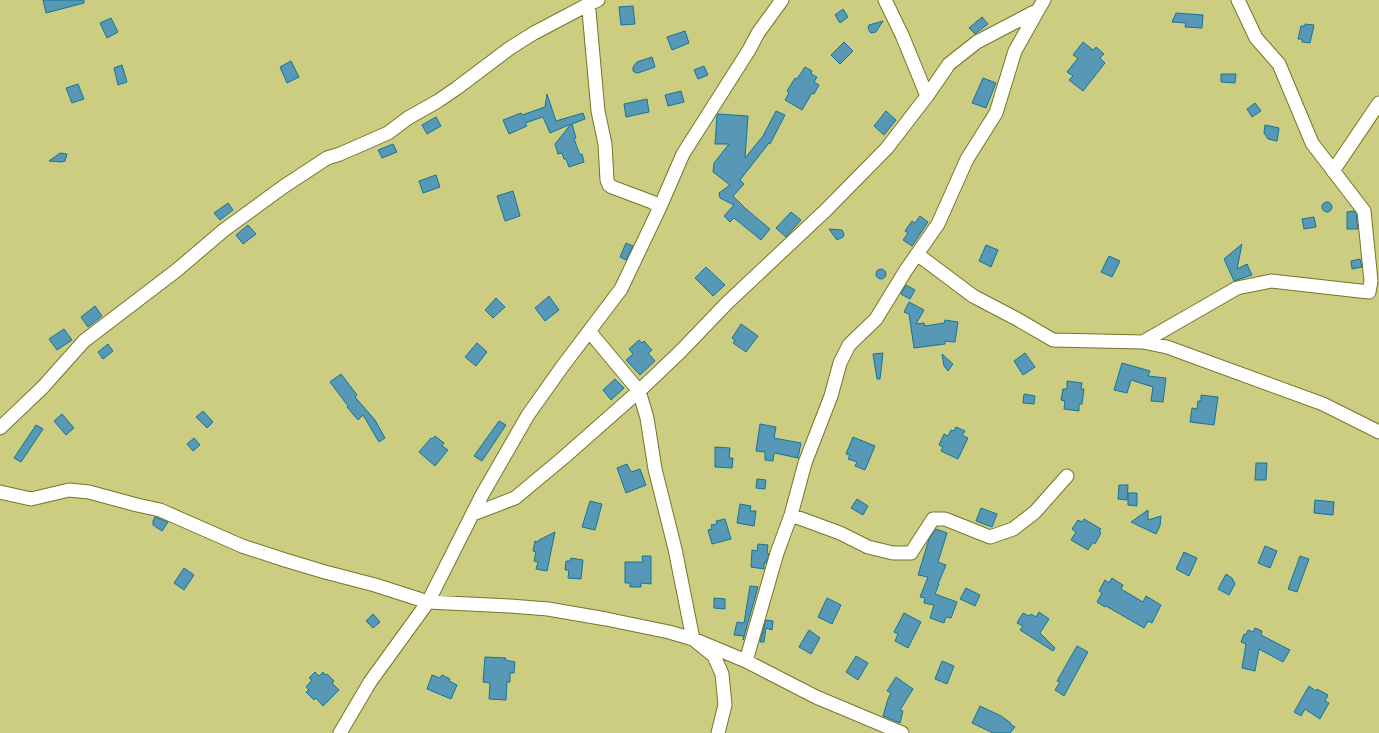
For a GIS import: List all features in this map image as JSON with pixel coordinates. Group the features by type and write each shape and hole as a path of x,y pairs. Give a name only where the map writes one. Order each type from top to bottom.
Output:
{"street":[{"path":"340,733 370,682 428,602 482,495 528,415 621,289 660,207 682,154 749,50 758,33 782,0"},
{"path":"885,0 902,35 927,96"},
{"path":"1143,342 1237,288 1271,281 1369,292 1371,282 1364,211 1312,143 1279,64 1256,38 1238,0"},
{"path":"0,428 43,387 84,342 177,270 245,214 327,158 340,154 388,133 408,118 457,88 510,48 592,1 598,111 605,144 606,180 608,185 612,187 652,202 660,207"},
{"path":"473,514 515,498 639,391 680,352 727,303 826,210 887,148 927,96 949,64 977,42 1041,5"},
{"path":"746,661 777,553 791,515 805,463 831,396 840,362 849,345 876,319 938,224 967,159 996,113 1015,52 1041,5"},
{"path":"1333,170 1379,102"},
{"path":"917,254 973,296 1053,340 1143,342 1167,347 1323,404 1379,432"},
{"path":"589,331 639,391 647,418 655,469 693,639 714,656 722,674 725,705 718,733"},
{"path":"791,515 840,533 868,547 893,553 911,553 933,519 945,519 990,537 1013,529 1035,512 1067,476"},
{"path":"0,492 31,499 69,490 89,492 160,510 242,546 325,572 375,584 428,602 548,609 669,632 693,639 746,661 816,697 902,733"}],"building":[{"path":"43,0 84,0 84,3 46,13"},
{"path":"633,6 635,24 621,25 619,7"},
{"path":"843,9 848,17 840,23 835,15"},
{"path":"1176,13 1203,15 1202,28 1185,27 1186,23 1172,22"},
{"path":"982,17 988,24 975,34 969,28"},
{"path":"111,18 118,32 107,38 100,23"},
{"path":"883,21 876,32 870,32 868,28 869,25"},
{"path":"1305,24 1314,25 1310,43 1302,42 1302,39 1298,39 1301,26 1305,26"},
{"path":"685,31 689,43 672,50 667,37"},
{"path":"844,42 853,51 840,64 831,55"},
{"path":"1083,42 1093,50 1096,47 1104,54 1100,58 1105,63 1083,91 1069,80 1073,76 1067,72 1078,58 1073,55"},
{"path":"652,57 655,67 638,73 633,71 633,67 637,62"},
{"path":"291,61 299,77 287,83 280,67"},
{"path":"122,65 127,82 118,85 114,68"},
{"path":"704,66 708,75 698,79 694,70"},
{"path":"805,67 812,71 811,74 817,77 814,82 819,85 814,94 812,93 802,110 785,100 789,93 787,91 795,78 797,79"},
{"path":"1221,74 1236,74 1235,83 1221,82"},
{"path":"983,78 996,83 986,108 972,103"},
{"path":"78,84 84,99 72,103 66,88"},
{"path":"681,91 684,102 668,106 665,95"},
{"path":"547,94 556,121 583,113 585,119 572,124 576,138 574,139 580,155 582,154 584,162 569,167 562,153 558,154 555,144 571,124 550,133 543,117 525,123 527,126 509,134 503,120 521,113 522,115 545,107"},
{"path":"647,99 649,112 626,117 624,104"},
{"path":"1255,103 1261,111 1252,117 1247,109"},
{"path":"776,111 785,115 770,144 769,143 740,180 744,184 733,196 770,229 761,240 734,218 730,222 724,216 734,205 720,198 719,193 730,185 713,172 714,163 729,144 715,144 717,115 748,116 745,158 763,136"},
{"path":"886,111 896,120 884,135 874,126"},
{"path":"436,117 441,126 427,134 422,125"},
{"path":"1265,125 1279,128 1277,141 1268,139 1264,133"},
{"path":"393,144 397,152 382,158 378,150"},
{"path":"60,153 67,154 65,161 49,161"},
{"path":"436,175 440,187 423,193 419,181"},
{"path":"513,191 520,216 505,221 497,196"},
{"path":"1325,202 1329,202 1331,203 1331,211 1325,212 1322,209 1322,205"},
{"path":"228,203 233,210 220,220 214,213"},
{"path":"1354,211 1356,214 1358,229 1347,229 1347,212"},
{"path":"791,212 801,220 786,237 776,228"},
{"path":"920,216 928,222 912,246 903,240 908,233 905,231 912,221 915,223"},
{"path":"1314,217 1316,227 1304,229 1302,219"},
{"path":"248,225 256,234 243,244 236,235"},
{"path":"829,229 842,230 844,234 843,237 837,240"},
{"path":"626,243 633,246 626,260 620,257"},
{"path":"1242,244 1237,269 1247,264 1252,275 1234,281 1224,259"},
{"path":"986,245 998,250 991,267 979,261"},
{"path":"1109,256 1120,261 1112,277 1101,272"},
{"path":"1360,259 1362,267 1352,269 1351,261"},
{"path":"706,267 725,285 713,296 695,278"},
{"path":"879,269 883,269 885,270 885,278 879,279 876,276 876,272"},
{"path":"906,285 915,290 910,299 901,294"},
{"path":"549,296 559,310 545,321 535,308"},
{"path":"496,298 505,307 493,318 485,310"},
{"path":"909,302 924,310 916,324 924,323 925,326 944,323 945,320 958,322 955,342 945,341 945,344 914,348 909,314 904,312"},
{"path":"95,306 102,316 88,327 81,317"},
{"path":"741,324 758,336 746,352 733,343 735,340 732,338"},
{"path":"64,329 72,340 57,350 49,339"},
{"path":"639,340 642,343 644,341 652,350 648,353 655,361 640,375 626,360 633,354 629,349"},
{"path":"477,343 487,352 476,366 465,357"},
{"path":"108,344 113,351 103,359 98,352"},
{"path":"883,353 880,379 877,379 873,354"},
{"path":"1025,353 1035,367 1023,375 1014,361"},
{"path":"942,354 953,364 948,371 944,366"},
{"path":"1122,363 1150,371 1148,376 1166,378 1163,402 1151,401 1153,387 1131,380 1127,393 1114,390"},
{"path":"341,374 357,395 355,397 375,420 385,438 379,442 363,415 358,420 330,382"},
{"path":"615,379 624,388 611,400 603,390"},
{"path":"1067,381 1082,383 1081,389 1084,389 1082,404 1079,404 1079,411 1064,409 1065,401 1061,400 1063,389 1067,389"},
{"path":"1024,394 1035,396 1034,404 1023,403"},
{"path":"1201,395 1218,397 1214,425 1190,422 1192,408 1197,409 1198,401 1201,401"},
{"path":"203,411 213,422 207,428 196,417"},
{"path":"62,414 74,428 66,435 54,421"},
{"path":"499,421 506,425 482,461 474,456"},
{"path":"760,424 776,427 774,438 801,443 798,458 775,453 773,461 765,460 765,452 756,451"},
{"path":"36,425 43,429 21,462 14,458"},
{"path":"956,427 965,431 962,435 968,438 958,459 941,451 943,447 939,445 944,434 948,436 951,430 954,431"},
{"path":"435,436 444,443 442,446 448,450 435,466 419,452 431,438 432,439"},
{"path":"853,437 875,446 865,470 855,466 857,462 848,459 850,455 846,454"},
{"path":"194,438 200,445 193,451 187,444"},
{"path":"715,447 730,448 729,458 733,458 732,468 715,467"},
{"path":"1256,463 1267,463 1266,480 1255,480"},
{"path":"627,464 631,472 640,469 646,485 626,493 617,468"},
{"path":"757,479 766,480 765,489 756,488"},
{"path":"1119,485 1128,485 1127,500 1118,499"},
{"path":"1128,493 1137,493 1137,506 1128,505"},
{"path":"857,499 868,506 863,515 851,508"},
{"path":"1315,500 1334,502 1333,515 1314,513"},
{"path":"590,501 602,504 595,530 582,527"},
{"path":"740,504 751,506 750,511 756,511 754,526 737,523"},
{"path":"981,508 997,514 992,527 976,521"},
{"path":"1148,510 1148,520 1161,516 1160,526 1156,534 1131,522"},
{"path":"155,517 168,522 162,531 153,525"},
{"path":"725,519 731,539 712,544 708,530 712,529 711,525 717,524 716,521"},
{"path":"1084,519 1101,529 1099,532 1101,533 1095,544 1093,542 1088,550 1071,540 1076,532 1072,529 1078,520 1082,522"},
{"path":"936,529 947,533 938,562 946,565 935,594 957,602 951,618 946,617 944,623 930,618 934,605 924,603 925,598 920,597 928,577 918,575 929,539"},
{"path":"555,532 547,571 536,569 538,562 534,561 536,552 533,551 535,541 539,542 539,540"},
{"path":"758,544 768,545 767,553 769,554 766,563 764,563 764,569 751,567 752,550 757,551"},
{"path":"1265,546 1277,551 1270,568 1258,563"},
{"path":"1184,552 1197,558 1189,576 1176,569"},
{"path":"642,556 651,556 651,584 641,583 641,587 630,587 630,583 625,583 625,562 643,562"},
{"path":"1300,556 1309,559 1297,592 1288,589"},
{"path":"571,558 583,560 581,579 568,578 569,570 565,570 566,561 570,561"},
{"path":"184,568 194,575 184,590 174,583"},
{"path":"1226,574 1232,578 1235,584 1229,595 1218,589"},
{"path":"1112,578 1123,585 1121,589 1143,602 1146,596 1161,605 1152,623 1148,621 1144,628 1097,602 1102,593 1099,591 1105,580 1109,583"},
{"path":"750,586 758,587 743,640 744,636 734,635 737,622 744,623"},
{"path":"966,588 980,595 975,606 960,599"},
{"path":"714,598 725,599 725,609 714,608"},
{"path":"827,598 841,605 832,624 818,617"},
{"path":"1039,612 1049,619 1040,633 1055,648 1053,651 1020,630 1023,626 1017,623 1023,613 1029,616 1031,614 1036,617"},
{"path":"904,613 921,622 908,648 895,641 898,634 894,632"},
{"path":"373,614 380,622 373,628 366,621"},
{"path":"766,620 773,621 772,630 766,628 764,642 760,642"},
{"path":"1255,628 1262,631 1261,635 1290,650 1283,662 1259,649 1255,671 1242,668 1246,644 1241,642 1244,634 1246,635 1248,630 1253,632"},
{"path":"809,630 820,638 811,654 799,647"},
{"path":"1077,646 1088,652 1064,696 1055,690 1060,682 1057,681"},
{"path":"856,656 868,663 858,680 846,672"},
{"path":"485,657 506,658 505,660 515,662 514,673 510,673 510,682 507,682 506,700 489,699 490,683 483,682"},
{"path":"942,661 954,666 947,684 935,679"},
{"path":"315,672 319,676 323,672 325,675 327,674 334,681 332,683 339,690 323,706 316,698 314,700 306,692 309,690 306,687 312,680 309,678"},
{"path":"432,675 440,678 442,675 457,685 451,699 427,689"},
{"path":"896,677 913,689 900,710 903,711 900,723 883,716 891,693 887,691"},
{"path":"1309,686 1316,691 1317,689 1328,695 1325,701 1329,703 1320,719 1305,709 1301,716 1294,712"},
{"path":"980,706 1001,716 1015,727 1010,733 993,733 972,723"}]}
